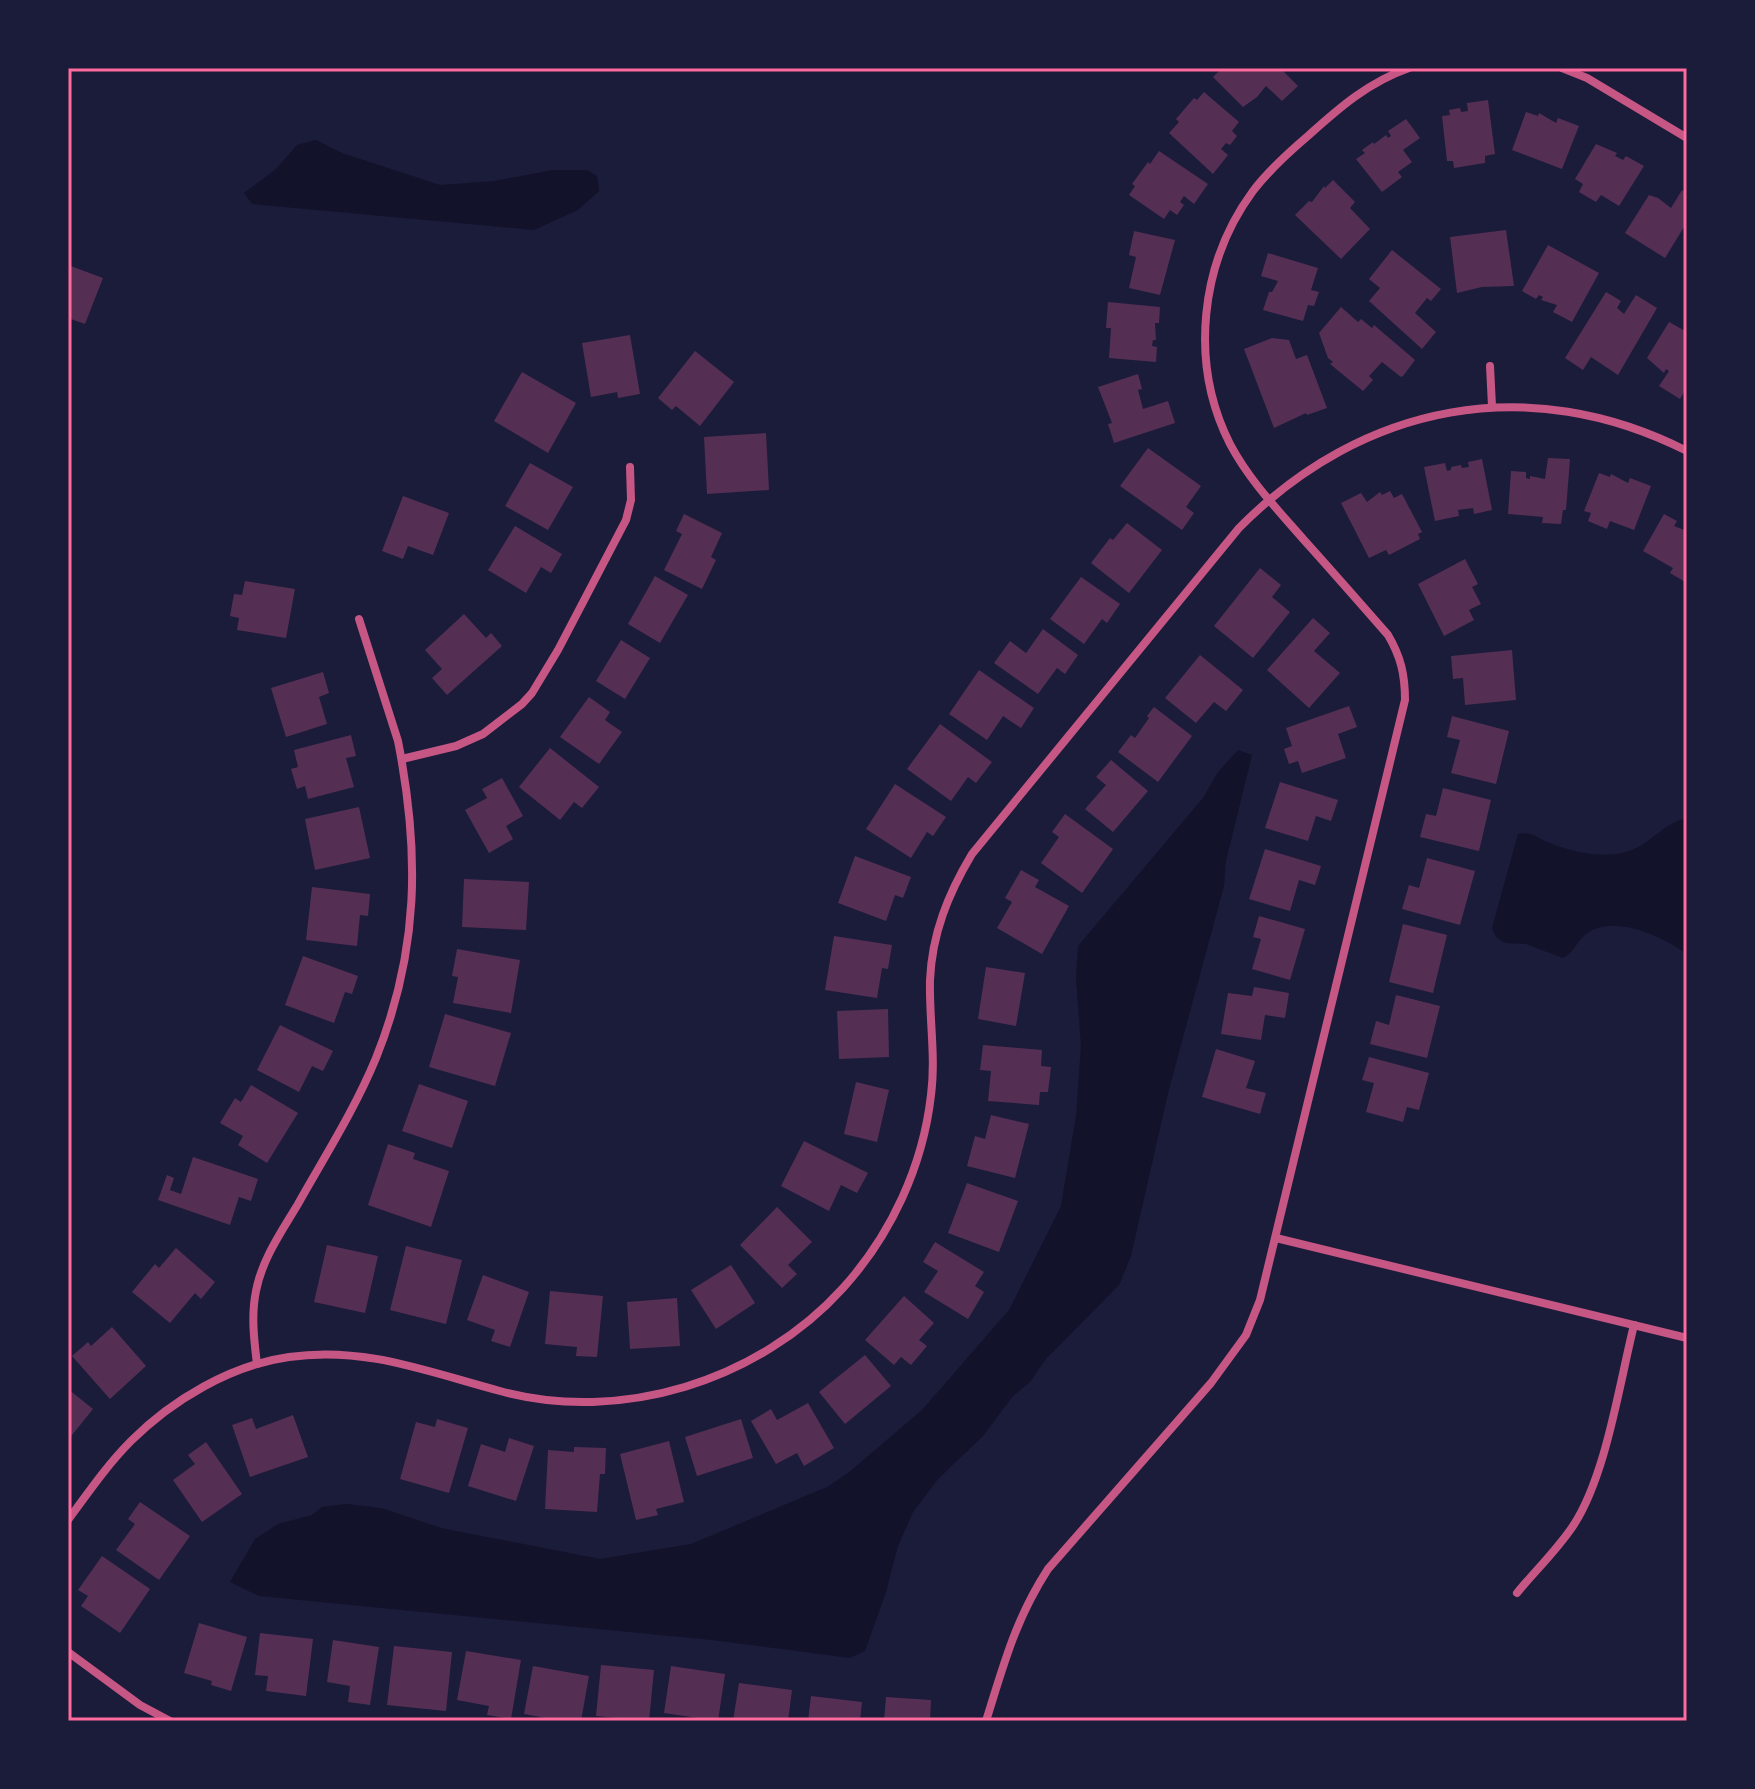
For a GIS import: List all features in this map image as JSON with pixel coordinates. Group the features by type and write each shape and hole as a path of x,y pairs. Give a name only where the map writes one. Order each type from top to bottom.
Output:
{"street":[{"path":"986,1721 1014,1629 1029,1598 1048,1569 1226,1364 1246,1335 1260,1300 1276,1238 1402,715 1405,688 1399,654 1388,635 1267,499 1246,472 1229,442 1215,408 1208,375 1206,317 1214,270 1226,236 1255,189 1279,161 1345,102 1367,87 1409,68"},
{"path":"1562,68 1587,78 1687,138"},
{"path":"1490,366 1492,406"},
{"path":"68,1520 105,1469 133,1439 164,1413 205,1387 257,1364 302,1356 370,1357 415,1365 502,1392 548,1400 589,1402 630,1399 675,1390 714,1378 751,1360 815,1316 844,1287 874,1247 895,1212 912,1174 923,1140 931,1095 934,1049 930,983 933,951 941,915 955,882 972,854 1239,528 1267,499 1303,473 1374,435 1412,421 1492,406 1530,406 1614,421 1655,435 1687,451"},
{"path":"402,759 456,746 483,734 532,693 626,520 631,500 630,467"},
{"path":"257,1364 253,1335 254,1304 265,1263 365,1083 393,1009 413,913 410,814 402,759 359,619"},
{"path":"1276,1238 1687,1338"},
{"path":"1517,1593 1572,1528 1585,1504 1596,1478 1634,1325"},
{"path":"68,1652 140,1705 170,1721"}],"shaded area":[{"path":"316,140 342,153 440,185 494,181 553,170 587,170 597,176 599,191 578,210 534,230 252,204 244,193 276,169 297,145"},
{"path":"1238,750 1252,755 1226,861 1224,886 1168,1093 1131,1256 1119,1285 1046,1359 1030,1382 1013,1396 983,1436 938,1479 913,1512 898,1546 865,1651 850,1658 712,1640 259,1596 230,1582 255,1539 278,1524 312,1515 322,1507 346,1504 381,1508 441,1528 600,1559 691,1544 827,1487 848,1473 922,1410 1009,1310 1061,1206 1076,1116 1081,1046 1076,978 1078,946 1203,798 1218,772"},
{"path":"1687,818 1687,954 1651,934 1623,926 1596,929 1585,935 1563,958 1526,944 1505,943 1496,937 1492,928 1518,834 1530,834 1574,851 1613,854 1631,850"}],"building":[{"path":"1222,68 1280,68 1298,86 1282,101 1266,86 1243,107 1213,77"},
{"path":"1204,92 1239,122 1232,131 1237,136 1230,145 1226,143 1221,149 1228,155 1213,174 1169,133 1179,122 1176,119 1194,98 1197,100"},
{"path":"1488,100 1495,154 1485,156 1485,163 1454,168 1453,161 1447,161 1442,116 1450,115 1449,110 1460,108 1461,112 1468,111 1467,103"},
{"path":"1526,112 1538,116 1539,113 1556,123 1558,118 1579,126 1562,169 1512,150"},
{"path":"1406,119 1420,138 1403,150 1412,162 1398,172 1402,177 1382,192 1356,159 1373,142 1386,135 1388,138 1391,136 1388,131"},
{"path":"1596,144 1617,153 1615,156 1623,160 1626,156 1644,166 1619,206 1601,195 1596,202 1579,192 1583,184 1575,179"},
{"path":"1159,151 1208,184 1194,204 1184,196 1180,202 1184,205 1177,215 1170,210 1164,219 1129,195 1135,186 1132,184"},
{"path":"1333,180 1355,202 1350,208 1370,229 1341,259 1295,215"},
{"path":"1682,190 1687,194 1687,222 1665,258 1625,233 1649,195 1671,208"},
{"path":"1506,230 1514,286 1482,287 1457,293 1450,237"},
{"path":"1134,231 1175,240 1160,295 1129,288 1136,257 1129,255"},
{"path":"1548,245 1599,273 1572,322 1553,312 1557,305 1541,300 1543,297 1539,295 1536,299 1522,291"},
{"path":"1392,250 1441,289 1431,301 1427,298 1415,313 1436,332 1422,349 1369,301 1380,288 1369,279"},
{"path":"1268,253 1318,268 1311,290 1319,292 1314,306 1308,305 1303,321 1263,310 1269,292 1278,281 1261,276"},
{"path":"68,265 103,278 85,324 68,318"},
{"path":"1606,292 1621,301 1617,308 1624,314 1636,295 1657,308 1618,375 1591,357 1583,370 1565,358"},
{"path":"1108,302 1160,307 1159,323 1155,323 1156,340 1153,340 1152,346 1157,347 1156,362 1109,358 1111,328 1106,328"},
{"path":"1341,307 1358,322 1361,319 1372,328 1374,325 1415,360 1403,376 1382,362 1369,376 1373,380 1363,391 1330,364 1333,362 1328,358 1319,333"},
{"path":"1669,322 1687,332 1687,387 1680,399 1659,386 1669,371 1666,369 1664,373 1647,358"},
{"path":"630,335 640,394 618,398 617,392 591,397 582,343"},
{"path":"1272,338 1289,340 1296,359 1307,355 1327,408 1306,413 1274,428 1244,349"},
{"path":"695,351 734,382 700,426 676,406 672,410 658,398"},
{"path":"522,372 576,403 548,453 494,421"},
{"path":"1138,374 1143,409 1168,401 1175,423 1114,443 1108,424 1112,423 1098,387"},
{"path":"766,433 769,490 707,494 704,437"},
{"path":"1148,448 1201,486 1186,507 1194,513 1182,530 1120,486"},
{"path":"1548,458 1570,459 1566,510 1563,510 1561,524 1542,523 1543,517 1508,514 1511,471 1526,472 1526,478 1530,479 1530,476 1545,479"},
{"path":"1482,459 1492,510 1474,514 1473,508 1458,510 1459,516 1435,521 1424,467 1445,463 1447,471 1461,465 1462,468 1469,467 1468,462"},
{"path":"530,463 573,487 548,530 505,506"},
{"path":"1599,473 1610,477 1611,474 1628,483 1630,478 1651,486 1634,530 1610,521 1607,529 1588,521 1591,513 1584,511"},
{"path":"1390,491 1394,498 1402,494 1422,532 1418,534 1420,539 1389,555 1386,550 1369,558 1341,503 1361,493 1367,502 1380,492 1382,495"},
{"path":"403,496 449,513 433,555 408,546 403,559 382,551"},
{"path":"684,514 722,533 711,557 716,560 702,589 664,570 682,534 676,531"},
{"path":"1664,514 1677,521 1674,526 1687,531 1687,583 1670,573 1673,568 1643,551"},
{"path":"1127,523 1162,550 1129,593 1091,563 1110,538 1113,540"},
{"path":"515,526 562,554 551,573 541,567 526,593 488,570"},
{"path":"1465,559 1478,584 1472,587 1481,604 1469,610 1474,620 1444,636 1418,584"},
{"path":"1260,568 1281,585 1272,597 1290,612 1253,658 1214,626"},
{"path":"655,576 688,595 660,643 628,624"},
{"path":"1081,577 1120,604 1107,623 1102,619 1084,644 1050,619"},
{"path":"245,581 295,589 286,638 237,630 239,618 230,616 234,594 242,595"},
{"path":"464,614 486,638 491,633 502,646 447,695 432,678 442,669 425,650"},
{"path":"1313,618 1330,633 1314,651 1340,673 1309,708 1267,670"},
{"path":"1043,629 1078,655 1065,674 1057,668 1038,694 994,663 1010,641 1026,653"},
{"path":"621,640 650,658 625,699 596,681"},
{"path":"1512,650 1516,700 1465,705 1463,678 1453,679 1451,656"},
{"path":"1200,655 1243,690 1226,711 1214,702 1196,723 1165,698"},
{"path":"979,670 1034,708 1021,728 1003,716 987,740 949,714"},
{"path":"323,672 329,693 319,697 327,724 286,737 271,688"},
{"path":"589,697 610,712 605,720 622,732 599,764 560,737"},
{"path":"1349,706 1357,727 1338,734 1346,758 1302,773 1298,761 1289,764 1284,749 1292,746 1286,728"},
{"path":"1154,707 1192,736 1158,782 1118,752 1131,735 1135,738"},
{"path":"1452,716 1509,731 1496,784 1451,773 1460,740 1447,737"},
{"path":"940,724 992,762 976,783 968,777 951,801 907,769"},
{"path":"351,735 356,756 346,758 354,787 308,799 305,786 297,789 291,769 298,767 294,750"},
{"path":"550,748 599,787 582,808 574,802 560,820 519,787"},
{"path":"1111,760 1148,791 1113,832 1085,809 1106,785 1096,777"},
{"path":"502,778 523,816 506,826 513,839 489,853 465,810 487,798 482,789"},
{"path":"1280,782 1338,800 1331,821 1316,816 1308,841 1265,828"},
{"path":"895,784 946,817 933,836 927,832 911,858 866,829"},
{"path":"1443,788 1491,800 1479,851 1420,837 1426,814 1436,816"},
{"path":"359,807 370,858 315,870 305,819"},
{"path":"1065,814 1113,849 1082,893 1041,863 1059,837 1052,832"},
{"path":"1265,849 1321,866 1315,885 1299,880 1290,911 1249,899"},
{"path":"855,856 911,877 903,898 895,895 886,921 838,903"},
{"path":"1427,858 1475,871 1460,925 1402,909 1409,885 1419,888"},
{"path":"1021,870 1039,880 1035,887 1069,906 1042,954 997,928 1012,902 1005,898"},
{"path":"464,879 529,882 526,930 462,927"},
{"path":"312,887 370,894 368,916 360,915 357,946 306,940"},
{"path":"1259,916 1305,929 1290,980 1252,969 1261,939 1253,937"},
{"path":"1403,924 1447,935 1433,993 1389,982"},
{"path":"834,936 892,945 888,969 882,968 877,998 825,990"},
{"path":"457,949 520,960 511,1013 453,1003 458,977 452,976"},
{"path":"303,956 358,976 352,994 345,992 334,1023 285,1005"},
{"path":"986,967 1025,973 1016,1026 978,1019"},
{"path":"1254,987 1289,993 1285,1018 1265,1015 1261,1040 1221,1034 1228,993 1252,996"},
{"path":"1396,995 1440,1006 1427,1058 1370,1044 1376,1021 1389,1025"},
{"path":"888,1009 889,1057 839,1059 837,1011"},
{"path":"445,1014 511,1033 495,1086 429,1067"},
{"path":"280,1025 333,1051 323,1071 312,1066 299,1092 257,1070"},
{"path":"983,1045 1042,1050 1041,1066 1051,1067 1048,1092 1040,1092 1039,1105 988,1101 991,1071 980,1070"},
{"path":"1216,1049 1255,1061 1246,1088 1266,1093 1260,1114 1202,1097"},
{"path":"1369,1057 1429,1073 1419,1110 1407,1107 1403,1122 1366,1112 1374,1083 1362,1080"},
{"path":"856,1082 889,1090 877,1142 844,1134"},
{"path":"419,1084 468,1101 452,1148 402,1131"},
{"path":"251,1085 298,1113 267,1163 238,1145 243,1136 220,1123 235,1098 241,1102"},
{"path":"991,1115 1029,1124 1015,1178 967,1166 975,1136 985,1139"},
{"path":"804,1141 868,1173 857,1193 841,1185 829,1211 781,1186"},
{"path":"388,1144 415,1153 413,1159 449,1171 431,1227 368,1205"},
{"path":"193,1157 258,1179 251,1201 239,1197 230,1225 158,1200 167,1175 174,1178 170,1190 181,1194"},
{"path":"967,1183 1018,1201 999,1252 948,1233"},
{"path":"777,1207 812,1242 788,1265 797,1274 782,1288 740,1245"},
{"path":"935,1242 984,1272 975,1286 984,1292 968,1319 924,1292 938,1271 923,1262"},
{"path":"327,1245 378,1256 365,1313 314,1302"},
{"path":"406,1246 462,1260 446,1324 390,1310"},
{"path":"176,1248 215,1282 201,1299 195,1293 170,1323 132,1292 155,1264 159,1268"},
{"path":"731,1265 755,1303 716,1329 691,1290"},
{"path":"483,1275 529,1292 510,1347 491,1341 495,1330 467,1320"},
{"path":"550,1291 603,1296 597,1357 576,1356 577,1347 545,1344"},
{"path":"904,1296 934,1323 919,1340 927,1346 911,1365 901,1357 894,1365 865,1340"},
{"path":"677,1298 680,1346 630,1349 627,1302"},
{"path":"112,1327 146,1366 110,1399 72,1356 88,1342 91,1346"},
{"path":"865,1355 891,1386 845,1424 819,1392"},
{"path":"68,1389 93,1409 68,1440"},
{"path":"808,1403 834,1448 804,1466 797,1453 776,1464 751,1421 771,1409 777,1420"},
{"path":"293,1415 308,1457 250,1477 232,1425 252,1418 256,1429"},
{"path":"437,1419 468,1428 449,1493 400,1479 416,1422 435,1427"},
{"path":"741,1419 753,1458 697,1476 685,1437"},
{"path":"509,1438 534,1446 516,1501 468,1486 481,1444 505,1452"},
{"path":"669,1441 684,1502 656,1509 658,1515 636,1520 620,1454"},
{"path":"206,1442 242,1494 202,1522 173,1480 195,1464 188,1455"},
{"path":"574,1447 606,1448 605,1474 600,1474 597,1512 545,1509 548,1450 574,1452"},
{"path":"140,1502 190,1536 159,1580 116,1550 135,1524 128,1519"},
{"path":"102,1556 150,1589 120,1633 81,1606 88,1596 78,1590"},
{"path":"199,1623 247,1637 231,1691 211,1685 212,1681 184,1673"},
{"path":"260,1633 313,1639 306,1696 266,1691 268,1676 255,1675"},
{"path":"333,1640 379,1647 370,1705 348,1702 350,1686 327,1682"},
{"path":"394,1646 452,1652 446,1711 387,1705"},
{"path":"466,1651 521,1660 511,1719 487,1715 489,1706 457,1700"},
{"path":"601,1665 654,1670 649,1721 596,1716"},
{"path":"533,1666 589,1676 581,1721 524,1714"},
{"path":"671,1666 725,1674 718,1721 698,1721 698,1718 664,1713"},
{"path":"739,1683 792,1690 788,1721 733,1721"},
{"path":"811,1696 862,1702 860,1721 808,1721"},
{"path":"886,1697 931,1700 930,1721 884,1721"}]}
